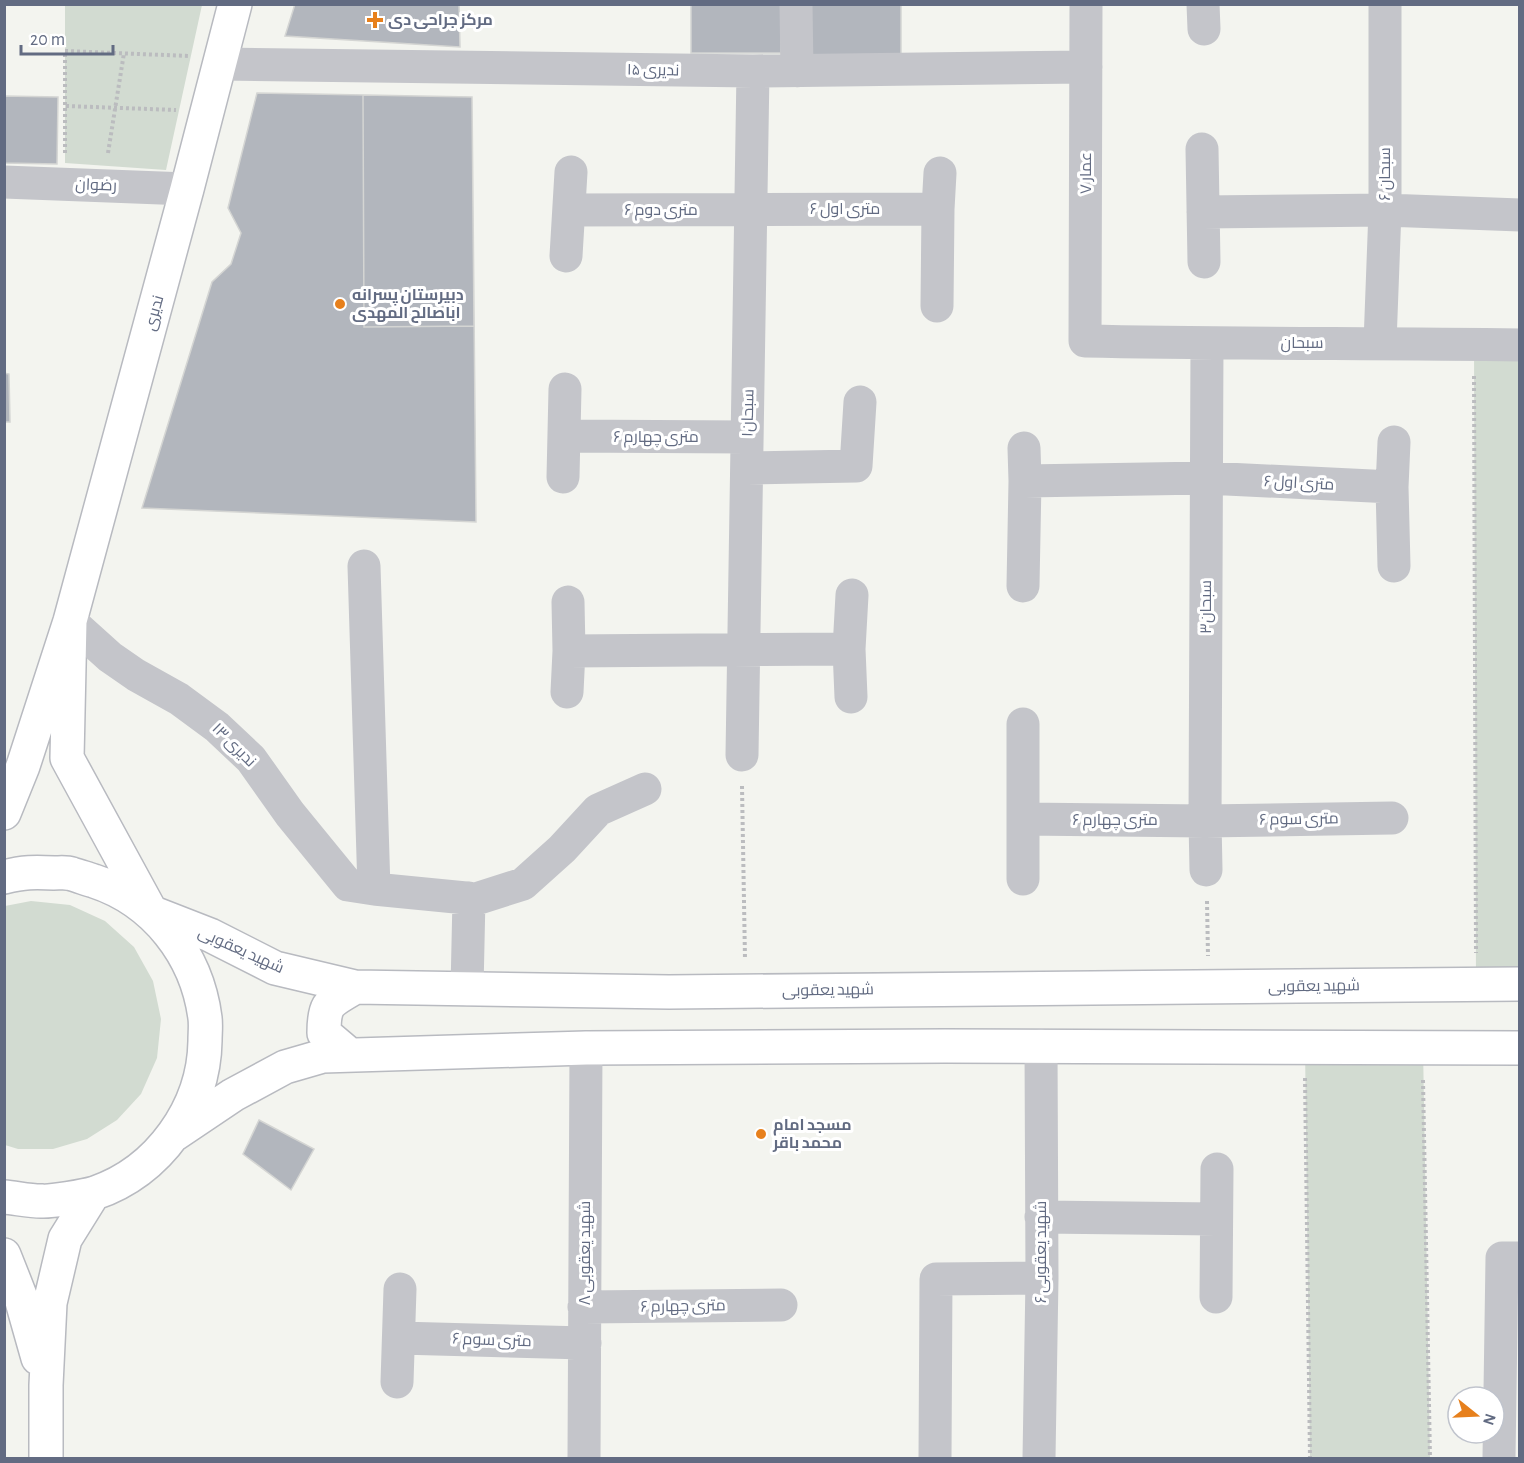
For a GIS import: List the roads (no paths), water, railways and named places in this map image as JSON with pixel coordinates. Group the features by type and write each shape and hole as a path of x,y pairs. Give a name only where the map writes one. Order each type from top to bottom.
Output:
{"street":[{"name":"ندیری","path":"70,621 187,189 204,65 234,4"},
{"path":"796,4 797,71"},
{"name":"عمار ۷","path":"1085,340 1086,4"},
{"name":"سبحان ۶","path":"1380,343 1385,210 1385,4"},
{"name":"ندیری ۱۵","path":"204,65 753,71 1086,67"},
{"name":"سبحان۱","path":"742,755 753,71"},
{"path":"1202,149 1204,262"},
{"path":"566,256 571,172"},
{"path":"937,306 940,173"},
{"name":"رضوان","path":"4,182 187,189"},
{"name":"۶ متری اول","path":"752,209 938,209"},
{"name":"۶ متری دوم","path":"569,210 752,209"},
{"path":"1203,212 1385,210 1520,215"},
{"name":"سبحان","path":"1085,340 1207,344 1520,345"},
{"name":"سبحان۳","path":"1206,870 1207,344"},
{"path":"563,477 565,389"},
{"path":"747,452 856,466 860,402"},
{"name":"۶ متری چهارم","path":"564,436 747,452"},
{"path":"1394,442 1392,487 1394,566"},
{"path":"1023,586 1024,448"},
{"path":"1025,481 1206,478"},
{"name":"۶ متری اول","path":"1206,478 1392,487"},
{"path":"364,566 374,890"},
{"path":"851,697 849,649 852,595"},
{"path":"567,692 568,602"},
{"path":"4,813 24,766 70,621"},
{"path":"4,1197 43,1202 93,1194 117,1184 138,1170 158,1153 174,1134 194,1099 205,1059 206,1019 196,979 178,943 151,912 67,758 70,621"},
{"name":"ندیری ۱۳","path":"70,621 110,657 136,675 179,699 217,727 251,759 290,814 348,885 374,890 476,899 523,884 562,849 598,810 645,789"},
{"path":"569,651 849,649"},
{"path":"1023,724 1023,879"},
{"name":"۶ متری سوم","path":"1205,821 1392,818"},
{"name":"۶ متری چهارم","path":"1024,819 1205,821"},
{"path":"4,877 25,872 70,873 114,887 151,912"},
{"path":"466,989 469,898"},
{"name":"شهید یعقوبی","path":"151,912 210,935 275,968 356,987 669,992 1520,984"},
{"path":"350,1055 324,1033 324,1017 328,1004 356,987"},
{"name":"شهید یعقوبی ۶","path":"1039,1458 1042,1278 1041,1046"},
{"path":"174,1134 233,1095 285,1067 323,1056 586,1048 1520,1047"},
{"name":"شهید یعقوبی ۸","path":"584,1458 586,1048"},
{"path":"1216,1297 1217,1169"},
{"path":"46,1458 46,1385 50,1303 65,1239 93,1194"},
{"path":"1041,1217 1216,1219"},
{"path":"4,1255 21,1298 46,1385"},
{"path":"1499,1458 1510,1258"},
{"path":"935,1458 936,1280 1042,1278"},
{"path":"397,1382 400,1289"},
{"name":"۶ متری چهارم","path":"584,1307 781,1305"},
{"name":"۶ متری سوم","path":"399,1338 585,1343"}],"place":[{"name":"مرکز جراحی دی","path":"375,20"},
{"name":"دبیرستان پسرانه اباصالح المهدی","path":"340,304"},
{"name":"مسجد امام محمد باقر","path":"761,1134"}]}
